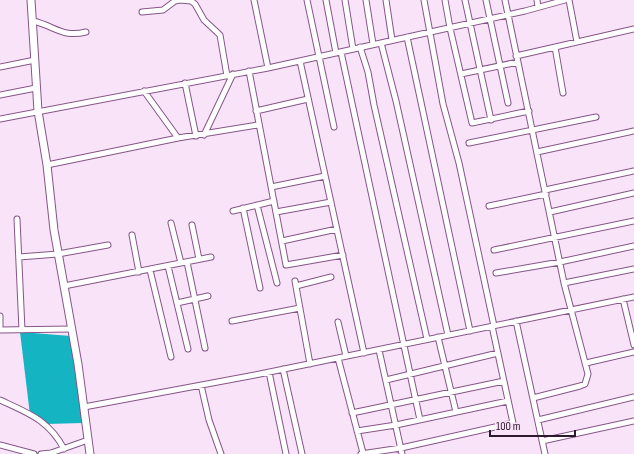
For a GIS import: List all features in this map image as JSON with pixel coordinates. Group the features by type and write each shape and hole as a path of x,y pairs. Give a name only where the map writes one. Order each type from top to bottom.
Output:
{"street":[{"path":"31,0 38,111 47,165 58,254 72,329 90,454"},
{"path":"142,12 163,10 175,1 180,0 191,1 195,4 204,20 220,35 227,76"},
{"path":"254,0 268,68"},
{"path":"307,0 334,127"},
{"path":"326,0 420,420"},
{"path":"345,0 354,49"},
{"path":"366,0 373,44"},
{"path":"386,0 392,40"},
{"path":"338,358 362,454 402,451 513,423 459,163 443,104 424,0"},
{"path":"445,0 472,122 491,120 529,111"},
{"path":"465,0 491,120"},
{"path":"486,0 508,103"},
{"path":"505,0 507,15 538,152 564,283 588,374 585,384 533,398"},
{"path":"537,0 538,7"},
{"path":"0,119 268,68 507,15 565,0"},
{"path":"569,0 577,42"},
{"path":"33,21 65,34 76,35 86,32"},
{"path":"516,56 634,29"},
{"path":"407,37 470,330"},
{"path":"381,43 397,107 448,335"},
{"path":"360,47 368,72 374,105 427,339"},
{"path":"555,47 563,93"},
{"path":"0,67 35,60"},
{"path":"300,60 364,353"},
{"path":"461,74 518,62"},
{"path":"249,71 258,125 286,265 343,256"},
{"path":"204,135 233,74"},
{"path":"185,83 196,136"},
{"path":"0,95 36,88"},
{"path":"144,91 178,138"},
{"path":"256,111 308,99"},
{"path":"469,143 596,117"},
{"path":"47,165 178,138 204,135 258,125"},
{"path":"538,152 634,131"},
{"path":"489,206 634,171"},
{"path":"271,187 325,176"},
{"path":"550,212 634,193"},
{"path":"233,211 274,201"},
{"path":"276,212 331,202"},
{"path":"257,205 277,283"},
{"path":"243,208 260,288"},
{"path":"17,219 22,330"},
{"path":"494,250 634,221"},
{"path":"171,223 195,300 205,348"},
{"path":"192,225 199,259"},
{"path":"282,241 337,229"},
{"path":"132,235 139,272"},
{"path":"19,258 58,254 108,245"},
{"path":"496,273 560,262 634,246"},
{"path":"64,286 150,270 211,256"},
{"path":"168,266 188,348"},
{"path":"564,283 634,269"},
{"path":"150,270 171,357"},
{"path":"310,364 296,283 331,277"},
{"path":"177,303 208,296"},
{"path":"84,407 310,364 634,297"},
{"path":"623,299 634,345"},
{"path":"232,321 300,308"},
{"path":"0,316 0,330 72,329"},
{"path":"516,321 545,454"},
{"path":"338,322 346,356"},
{"path":"438,337 456,412"},
{"path":"379,350 402,451"},
{"path":"586,363 634,352"},
{"path":"386,380 498,353"},
{"path":"283,369 302,454"},
{"path":"269,372 286,454"},
{"path":"352,413 392,406 504,381"},
{"path":"200,385 209,420 221,454"},
{"path":"538,420 634,397"},
{"path":"0,400 47,425 57,434 64,448"},
{"path":"357,431 396,425 508,400"},
{"path":"542,442 634,421"},
{"path":"41,454 88,440"},
{"path":"0,445 34,454"}],"water":[{"path":"20,332 71,336 83,423 46,424 30,415"}]}
